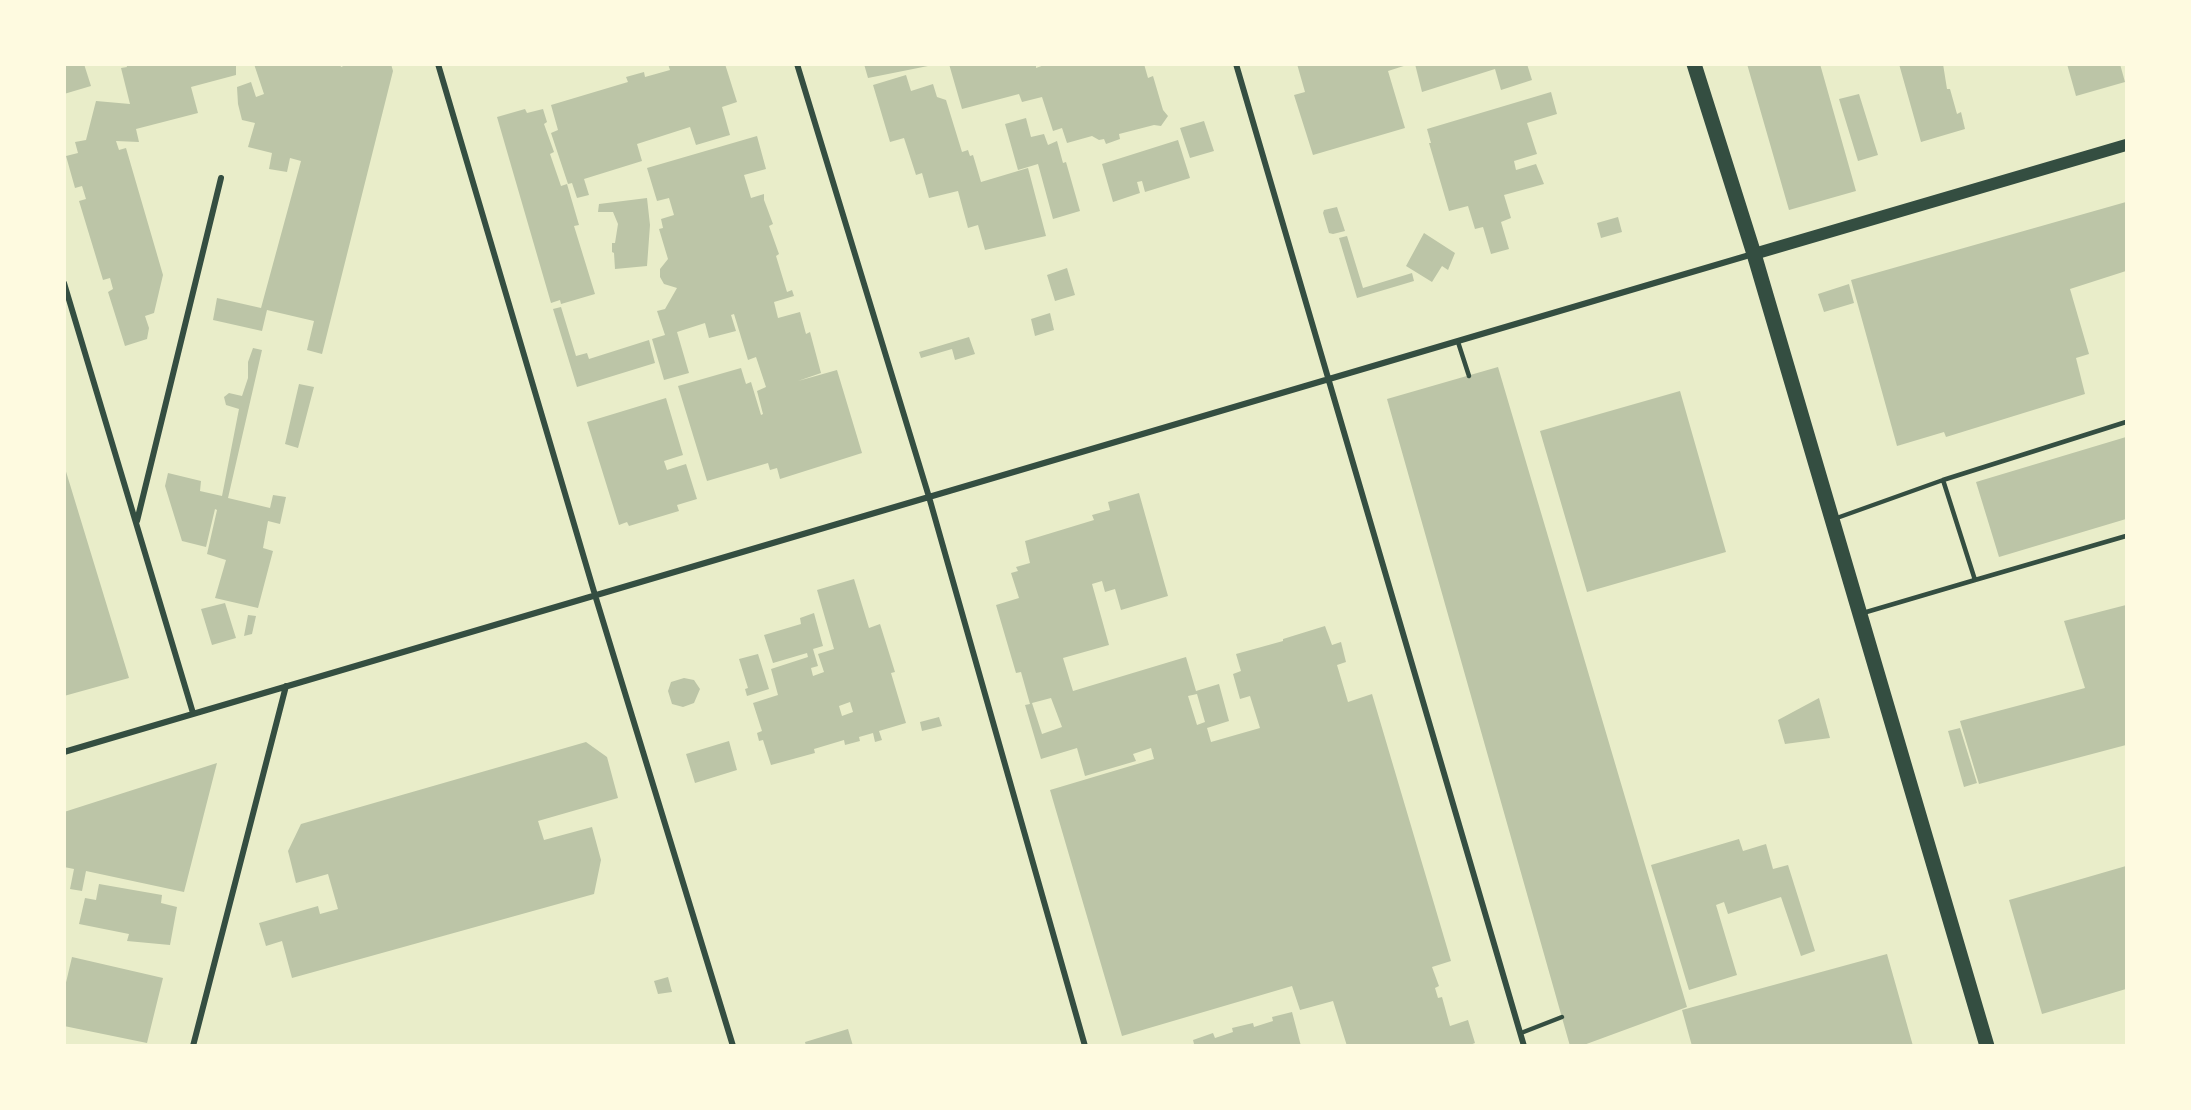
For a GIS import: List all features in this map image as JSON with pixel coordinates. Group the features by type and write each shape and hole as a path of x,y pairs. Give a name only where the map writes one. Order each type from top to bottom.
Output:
{"main road":[{"path":"1694,64 1754,254 1987,1046"},
{"path":"1754,254 2127,145"}],"street":[{"path":"438,64 733,1046"},
{"path":"797,64 929,497 1085,1046"},
{"path":"1236,64 1524,1046"},
{"path":"137,522 221,178"},
{"path":"64,752 1754,254"},
{"path":"64,283 194,713"},
{"path":"193,1046 286,686"}],"lane":[{"path":"1458,342 1469,376"},
{"path":"1833,519 1943,480 2127,422"},
{"path":"1943,480 1975,580"},
{"path":"1860,614 2127,536"},
{"path":"1521,1033 1562,1017"}],"building":[{"path":"64,64 84,64 91,86 64,94"},
{"path":"126,64 236,64 236,75 191,87 198,113 136,129 139,142 116,141 119,150 126,148 163,275 154,313 145,316 149,328 147,339 125,346 108,292 113,289 110,278 103,280 79,201 86,199 82,186 75,188 66,156 78,153 75,142 86,140 96,101 130,104 121,68 127,67"},
{"path":"254,64 340,64 341,67 348,64 391,64 393,71 322,354 307,350 314,321 267,310 262,331 213,320 217,298 261,308 301,161 290,158 287,172 269,169 272,153 248,147 255,123 242,120 237,87 251,82 256,97 264,94"},
{"path":"668,64 725,64 737,102 722,107 730,135 696,145 690,127 637,144 642,161 584,179 589,195 577,198 572,183 568,184 551,133 558,130 551,105 628,82 626,77 644,72 645,77 670,70"},
{"path":"864,64 928,64 928,66 868,78"},
{"path":"949,64 1036,64 1036,68 1047,64 1144,64 1148,78 1153,76 1163,110 1168,116 1161,126 1154,125 1119,134 1120,139 1106,144 1104,139 1099,140 1092,136 1067,143 1062,128 1053,131 1042,97 1022,102 1019,94 962,109"},
{"path":"1297,64 1410,64 1388,71 1405,128 1313,155 1294,95 1305,92"},
{"path":"1415,64 1527,64 1532,80 1501,90 1495,69 1422,92"},
{"path":"1747,64 1820,64 1856,191 1789,210"},
{"path":"1899,64 1943,64 1947,89 1950,89 1957,114 1961,112 1965,129 1921,142"},
{"path":"2067,64 2120,64 2125,82 2076,96"},
{"path":"906,75 911,91 933,84 937,97 946,100 962,152 968,150 970,156 973,155 981,182 1028,168 1046,236 985,250 978,225 968,228 958,191 929,198 922,173 916,175 904,138 890,142 873,85"},
{"path":"1551,92 1557,114 1527,123 1537,154 1514,161 1516,170 1536,164 1544,184 1504,195 1511,218 1501,222 1509,249 1491,254 1483,227 1475,229 1468,206 1449,211 1427,129"},
{"path":"1859,94 1878,155 1858,161 1839,99"},
{"path":"525,109 527,113 543,109 547,122 544,124 554,152 550,154 561,186 567,184 579,225 574,226 595,294 561,304 560,300 551,303 497,117"},
{"path":"1026,118 1031,137 1044,134 1048,145 1057,141 1063,163 1066,162 1080,211 1053,219 1038,164 1018,170 1005,124"},
{"path":"1204,121 1214,151 1190,158 1180,128"},
{"path":"757,136 766,169 744,175 751,198 764,194 773,224 769,226 779,254 776,256 787,292 792,290 794,296 774,302 778,318 800,312 806,334 810,332 821,373 798,381 837,370 862,453 780,479 777,468 770,470 768,463 707,481 678,386 741,368 746,384 751,382 761,415 763,414 757,391 766,387 756,357 748,360 734,314 731,315 736,331 709,338 705,323 677,332 689,373 664,380 652,339 665,335 657,311 665,309 677,288 664,284 660,277 660,269 668,259 659,229 663,228 661,219 674,215 669,198 657,201 647,168"},
{"path":"1178,140 1190,178 1145,192 1142,181 1137,182 1140,193 1113,202 1102,164"},
{"path":"647,198 650,225 647,266 615,269 612,243 615,243 618,224 613,212 598,212 599,204"},
{"path":"2126,202 2126,271 2070,289 2089,354 2076,358 2085,394 1946,437 1944,432 1897,446 1851,280"},
{"path":"1337,207 1345,231 1333,234 1329,233 1323,213 1324,210"},
{"path":"1618,217 1622,232 1601,238 1597,223"},
{"path":"1424,233 1455,253 1448,270 1442,266 1432,282 1406,266"},
{"path":"1347,236 1363,288 1412,273 1414,281 1357,298 1339,238"},
{"path":"1067,268 1075,295 1055,301 1047,275"},
{"path":"1849,284 1854,303 1824,312 1818,294"},
{"path":"561,307 576,356 587,353 589,359 649,340 655,363 577,387 553,309"},
{"path":"1050,313 1054,330 1035,336 1031,319"},
{"path":"969,337 975,354 955,360 952,349 921,358 919,352"},
{"path":"253,348 262,350 228,498 270,508 273,495 286,497 280,524 268,521 263,548 273,551 258,608 215,598 226,560 207,554 217,510 215,509 206,547 182,541 165,486 168,473 201,481 200,491 222,496 239,409 226,405 224,397 229,393 242,396 248,378 248,362"},
{"path":"1498,367 1687,1007 1581,1046 1570,1046 1387,399"},
{"path":"299,384 314,387 298,448 285,444"},
{"path":"1680,391 1726,552 1587,592 1540,431"},
{"path":"666,398 683,455 664,461 667,470 686,464 697,499 677,505 679,511 629,526 627,522 619,525 587,422"},
{"path":"2126,437 2126,519 1999,557 1976,482"},
{"path":"64,465 129,678 64,696"},
{"path":"1139,493 1168,596 1121,610 1115,589 1105,592 1102,581 1092,584 1109,645 1063,658 1073,691 1186,657 1196,691 1219,684 1229,721 1207,728 1211,742 1260,728 1250,696 1240,699 1233,674 1241,671 1236,654 1325,626 1332,645 1341,642 1346,662 1337,665 1348,702 1372,694 1451,961 1432,967 1439,986 1435,988 1438,998 1442,997 1450,1026 1468,1020 1475,1043 1468,1046 1347,1046 1333,1001 1300,1010 1292,986 1122,1036 1050,790 1154,759 1151,748 1133,754 1136,761 1085,776 1077,748 1041,759 1025,705 1030,704 1021,672 1016,673 996,605 1019,598 1011,573 1018,571 1016,567 1030,563 1025,541 1094,520 1092,515 1110,510 1108,502","holes":["1197,694 1205,722 1197,725 1188,696","1051,698 1062,727 1042,734 1032,703"]},
{"path":"854,579 869,628 880,624 895,672 891,673 906,723 879,731 882,740 875,742 873,733 859,737 860,741 845,745 844,740 814,749 815,753 771,765 763,740 759,741 757,733 762,731 753,703 778,695 771,669 808,657 807,653 773,663 764,635 801,624 800,618 814,613 823,646 813,649 818,666 811,668 813,676 824,672 818,654 834,649 817,590","holes":["850,702 853,712 842,716 839,706"]},
{"path":"225,603 236,638 212,645 201,609"},
{"path":"2126,605 2126,745 1979,784 1960,721 2085,688 2064,621"},
{"path":"248,615 256,616 252,634 244,636"},
{"path":"758,654 769,689 747,696 745,689 748,688 739,659"},
{"path":"684,678 694,680 700,689 694,703 683,707 672,704 668,691 671,682"},
{"path":"1819,698 1830,738 1785,744 1778,720"},
{"path":"939,717 942,726 922,731 920,722"},
{"path":"1960,728 1977,783 1964,787 1948,731"},
{"path":"729,741 737,770 695,783 686,754"},
{"path":"586,742 607,757 618,798 538,821 544,840 592,827 601,860 594,894 292,978 282,941 266,946 259,923 318,906 320,914 338,909 328,874 296,883 288,851 301,824"},
{"path":"217,763 184,892 86,871 82,891 70,889 74,869 64,867 64,812"},
{"path":"1739,839 1743,851 1766,844 1773,869 1788,865 1815,951 1801,956 1781,897 1728,914 1724,902 1716,905 1737,975 1689,990 1651,865"},
{"path":"2126,866 2126,989 2042,1014 2009,900"},
{"path":"99,884 162,895 161,903 177,907 170,945 127,941 129,934 79,924 85,898 96,900"},
{"path":"1887,954 1913,1046 1692,1046 1682,1010"},
{"path":"72,957 163,978 147,1043 64,1026 64,991"},
{"path":"668,977 672,992 658,994 654,981"},
{"path":"1292,1012 1301,1046 1190,1046 1194,1044 1193,1040 1213,1033 1215,1038 1233,1032 1232,1028 1253,1023 1254,1027 1273,1021 1272,1017"},
{"path":"848,1029 853,1046 806,1046 805,1042"}]}
